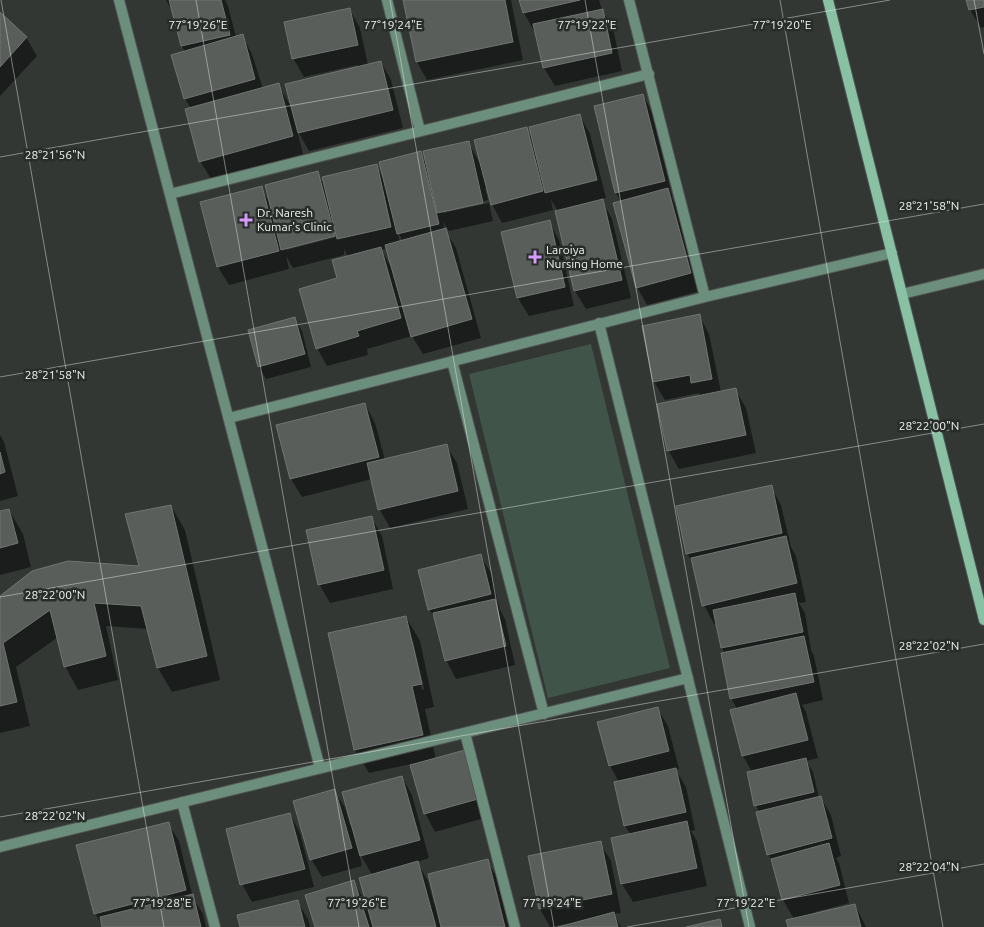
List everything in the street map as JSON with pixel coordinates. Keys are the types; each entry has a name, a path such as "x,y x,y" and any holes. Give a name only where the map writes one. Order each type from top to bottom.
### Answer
{"street":[{"path":"119,0 320,768"},
{"path":"387,0 420,131"},
{"path":"629,0 705,297"},
{"path":"828,0 984,620"},
{"path":"170,194 649,74"},
{"path":"228,418 599,323 892,253"},
{"path":"902,294 984,274"},
{"path":"599,323 750,927"},
{"path":"452,361 544,714"},
{"path":"0,847 688,678"},
{"path":"465,733 515,927"},
{"path":"182,802 215,927"}],"green space":[{"path":"591,344 670,668 548,698 469,374"}],"building":[{"path":"169,0 221,0 230,35 181,46"},
{"path":"403,0 505,0 513,42 416,62"},
{"path":"519,0 580,0 523,13"},
{"path":"966,0 984,0 984,7 969,10"},
{"path":"350,8 358,45 292,59 284,22"},
{"path":"603,9 612,53 543,68 533,24"},
{"path":"0,12 27,37 0,67"},
{"path":"243,34 255,79 184,99 171,55"},
{"path":"381,61 393,110 298,133 285,84"},
{"path":"279,83 293,136 199,162 185,109"},
{"path":"643,94 665,181 615,193 594,106"},
{"path":"580,114 597,180 545,193 529,127"},
{"path":"527,127 543,191 491,205 474,140"},
{"path":"469,141 483,203 437,213 423,151"},
{"path":"421,151 439,224 397,234 379,162"},
{"path":"377,164 391,227 337,239 322,177"},
{"path":"318,171 335,236 281,250 265,185"},
{"path":"262,186 279,251 217,267 200,202"},
{"path":"668,188 691,273 636,288 613,203"},
{"path":"603,199 622,280 574,291 555,211"},
{"path":"550,220 565,287 517,298 501,232"},
{"path":"446,228 472,319 411,337 385,245"},
{"path":"381,247 401,318 357,331 359,336 316,349 299,289 337,278 332,260"},
{"path":"700,314 712,379 691,383 690,375 653,382 642,326"},
{"path":"295,317 305,354 258,367 248,330"},
{"path":"736,388 746,435 667,451 657,404"},
{"path":"365,403 379,457 290,479 276,425"},
{"path":"447,444 458,491 378,510 367,463"},
{"path":"0,452 5,472 0,474"},
{"path":"772,485 782,533 686,554 676,506"},
{"path":"171,505 207,656 157,668 141,606 94,603 106,656 64,667 50,610 3,643 17,702 0,706 0,596 32,571 68,561 139,566 125,514"},
{"path":"9,509 18,543 0,548 0,511"},
{"path":"372,516 384,570 318,585 306,530"},
{"path":"786,536 797,583 702,606 691,558"},
{"path":"481,554 491,594 428,610 418,570"},
{"path":"795,593 803,632 721,648 713,610"},
{"path":"495,599 506,646 445,661 433,613"},
{"path":"406,616 422,684 412,686 423,735 354,750 328,633"},
{"path":"804,636 814,682 730,699 721,653"},
{"path":"796,693 808,740 742,756 730,710"},
{"path":"658,707 669,751 609,766 597,722"},
{"path":"465,750 478,799 424,814 410,765"},
{"path":"806,758 814,792 754,806 747,772"},
{"path":"676,768 686,812 624,826 614,782"},
{"path":"402,776 420,840 360,856 342,792"},
{"path":"335,789 352,848 310,860 293,801"},
{"path":"821,796 832,838 767,855 756,812"},
{"path":"290,813 305,869 240,885 226,829"},
{"path":"687,821 697,868 621,884 611,838"},
{"path":"169,822 186,890 94,914 76,845"},
{"path":"601,841 612,894 539,909 528,856"},
{"path":"829,843 840,885 782,900 771,859"},
{"path":"488,859 505,927 441,927 428,874"},
{"path":"418,861 436,927 373,927 359,878"},
{"path":"354,880 369,927 315,927 305,895"},
{"path":"193,894 201,927 102,927 100,917"},
{"path":"298,900 305,927 240,927 237,915"},
{"path":"855,904 861,927 788,927 786,920"},
{"path":"614,912 618,927 558,927"},
{"path":"720,919 722,927 686,927"}],"place":[{"name":"Dr. Naresh Kumar's Clinic","path":"246,220"},
{"name":"Laroiya Nursing Home","path":"535,257"}]}
